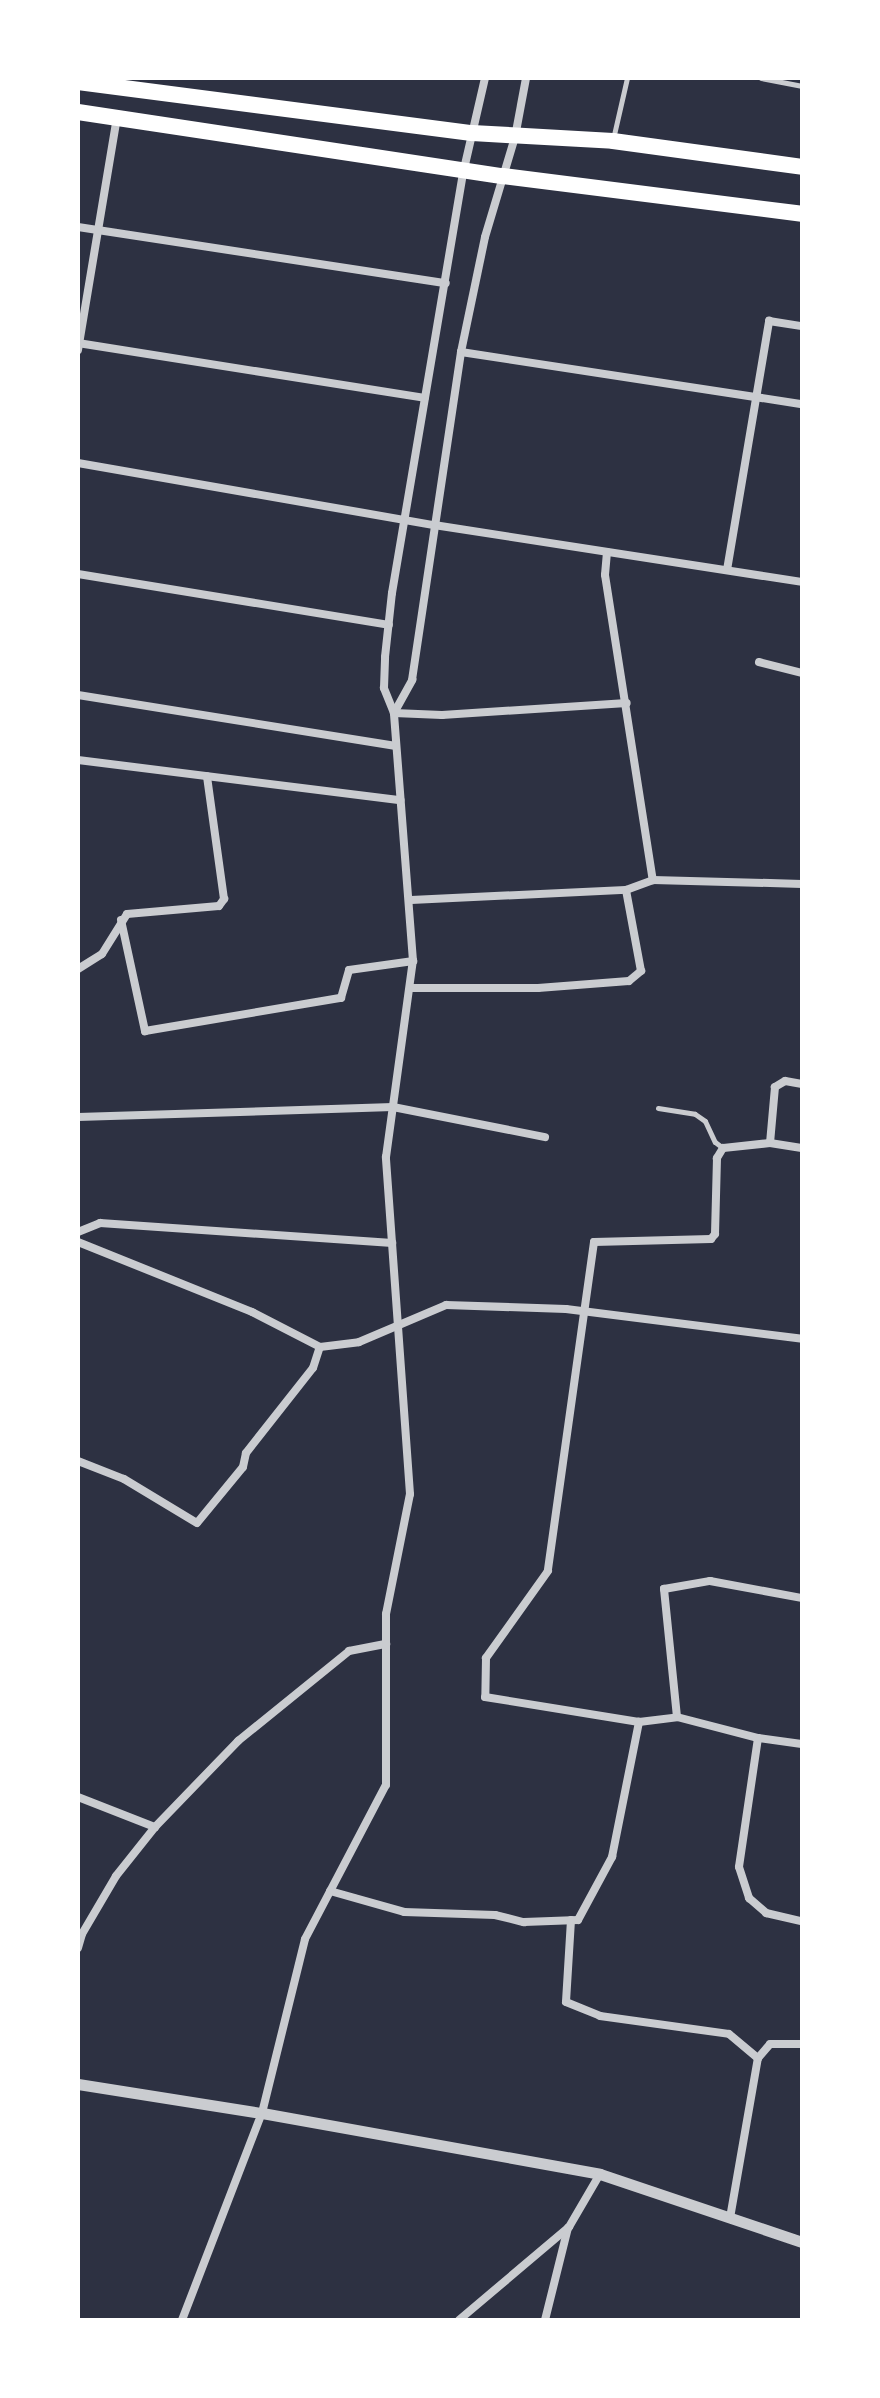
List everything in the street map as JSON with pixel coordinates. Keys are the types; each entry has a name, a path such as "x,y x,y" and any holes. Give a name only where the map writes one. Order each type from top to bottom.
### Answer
{"highway":[{"path":"78,82 130,84 472,133 613,141 802,167"},
{"path":"78,112 503,176 802,214"}],"street":[{"path":"182,2320 262,2113 305,1939 386,1785 386,1614 410,1494 386,1157 413,961 411,900 394,713 384,688 389,625 425,398 464,169 485,78"},
{"path":"394,713 412,680 461,352 485,237 515,137 526,78"},
{"path":"78,350 117,118"},
{"path":"78,227 446,283"},
{"path":"727,570 754,395 769,321 802,326"},
{"path":"78,344 425,398"},
{"path":"461,352 802,404"},
{"path":"78,463 434,525 802,582"},
{"path":"607,552 605,575 653,880"},
{"path":"78,574 389,625"},
{"path":"759,662 802,673"},
{"path":"78,695 396,746"},
{"path":"394,713 442,715 627,703"},
{"path":"78,760 401,800"},
{"path":"78,969 102,954 127,914 219,906 224,899 207,776"},
{"path":"411,900 626,890 653,880 802,884"},
{"path":"410,988 538,988 629,981 641,971 626,890"},
{"path":"121,920 145,1031 341,998 349,970 413,961"},
{"path":"770,1143 775,1087 785,1081 802,1084"},
{"path":"78,1117 393,1107 545,1137"},
{"path":"802,1148 770,1143 723,1148 717,1158 715,1234 711,1239 600,1239 594,1242 548,1571 486,1658 485,1697 639,1722 677,1717 758,1738 802,1744"},
{"path":"78,1232 100,1223 392,1243"},
{"path":"78,1242 252,1312 320,1347 359,1342 446,1305 585,1312 802,1339"},
{"path":"78,1461 124,1479 197,1523 243,1467 246,1453 313,1368 320,1347"},
{"path":"677,1717 664,1589 710,1581 802,1598"},
{"path":"78,1948 82,1934 116,1876 155,1827 238,1741 349,1651 386,1644"},
{"path":"330,1891 404,1912 495,1915 524,1922 578,1920 612,1857 639,1722"},
{"path":"758,1738 739,1867 749,1898 766,1913 802,1921"},
{"path":"78,1797 155,1827"},
{"path":"571,1920 566,2002 600,2016 729,2034 758,2058"},
{"path":"730,2218 758,2058 770,2044 802,2044"},
{"path":"78,2084 262,2113 600,2174 802,2242"},
{"path":"545,2320 569,2227 600,2174"},
{"path":"459,2320 569,2227"}],"lane":[{"path":"613,141 627,78"},
{"path":"761,78 802,86"},
{"path":"658,1108 695,1114 705,1121 715,1142 723,1148"}]}
